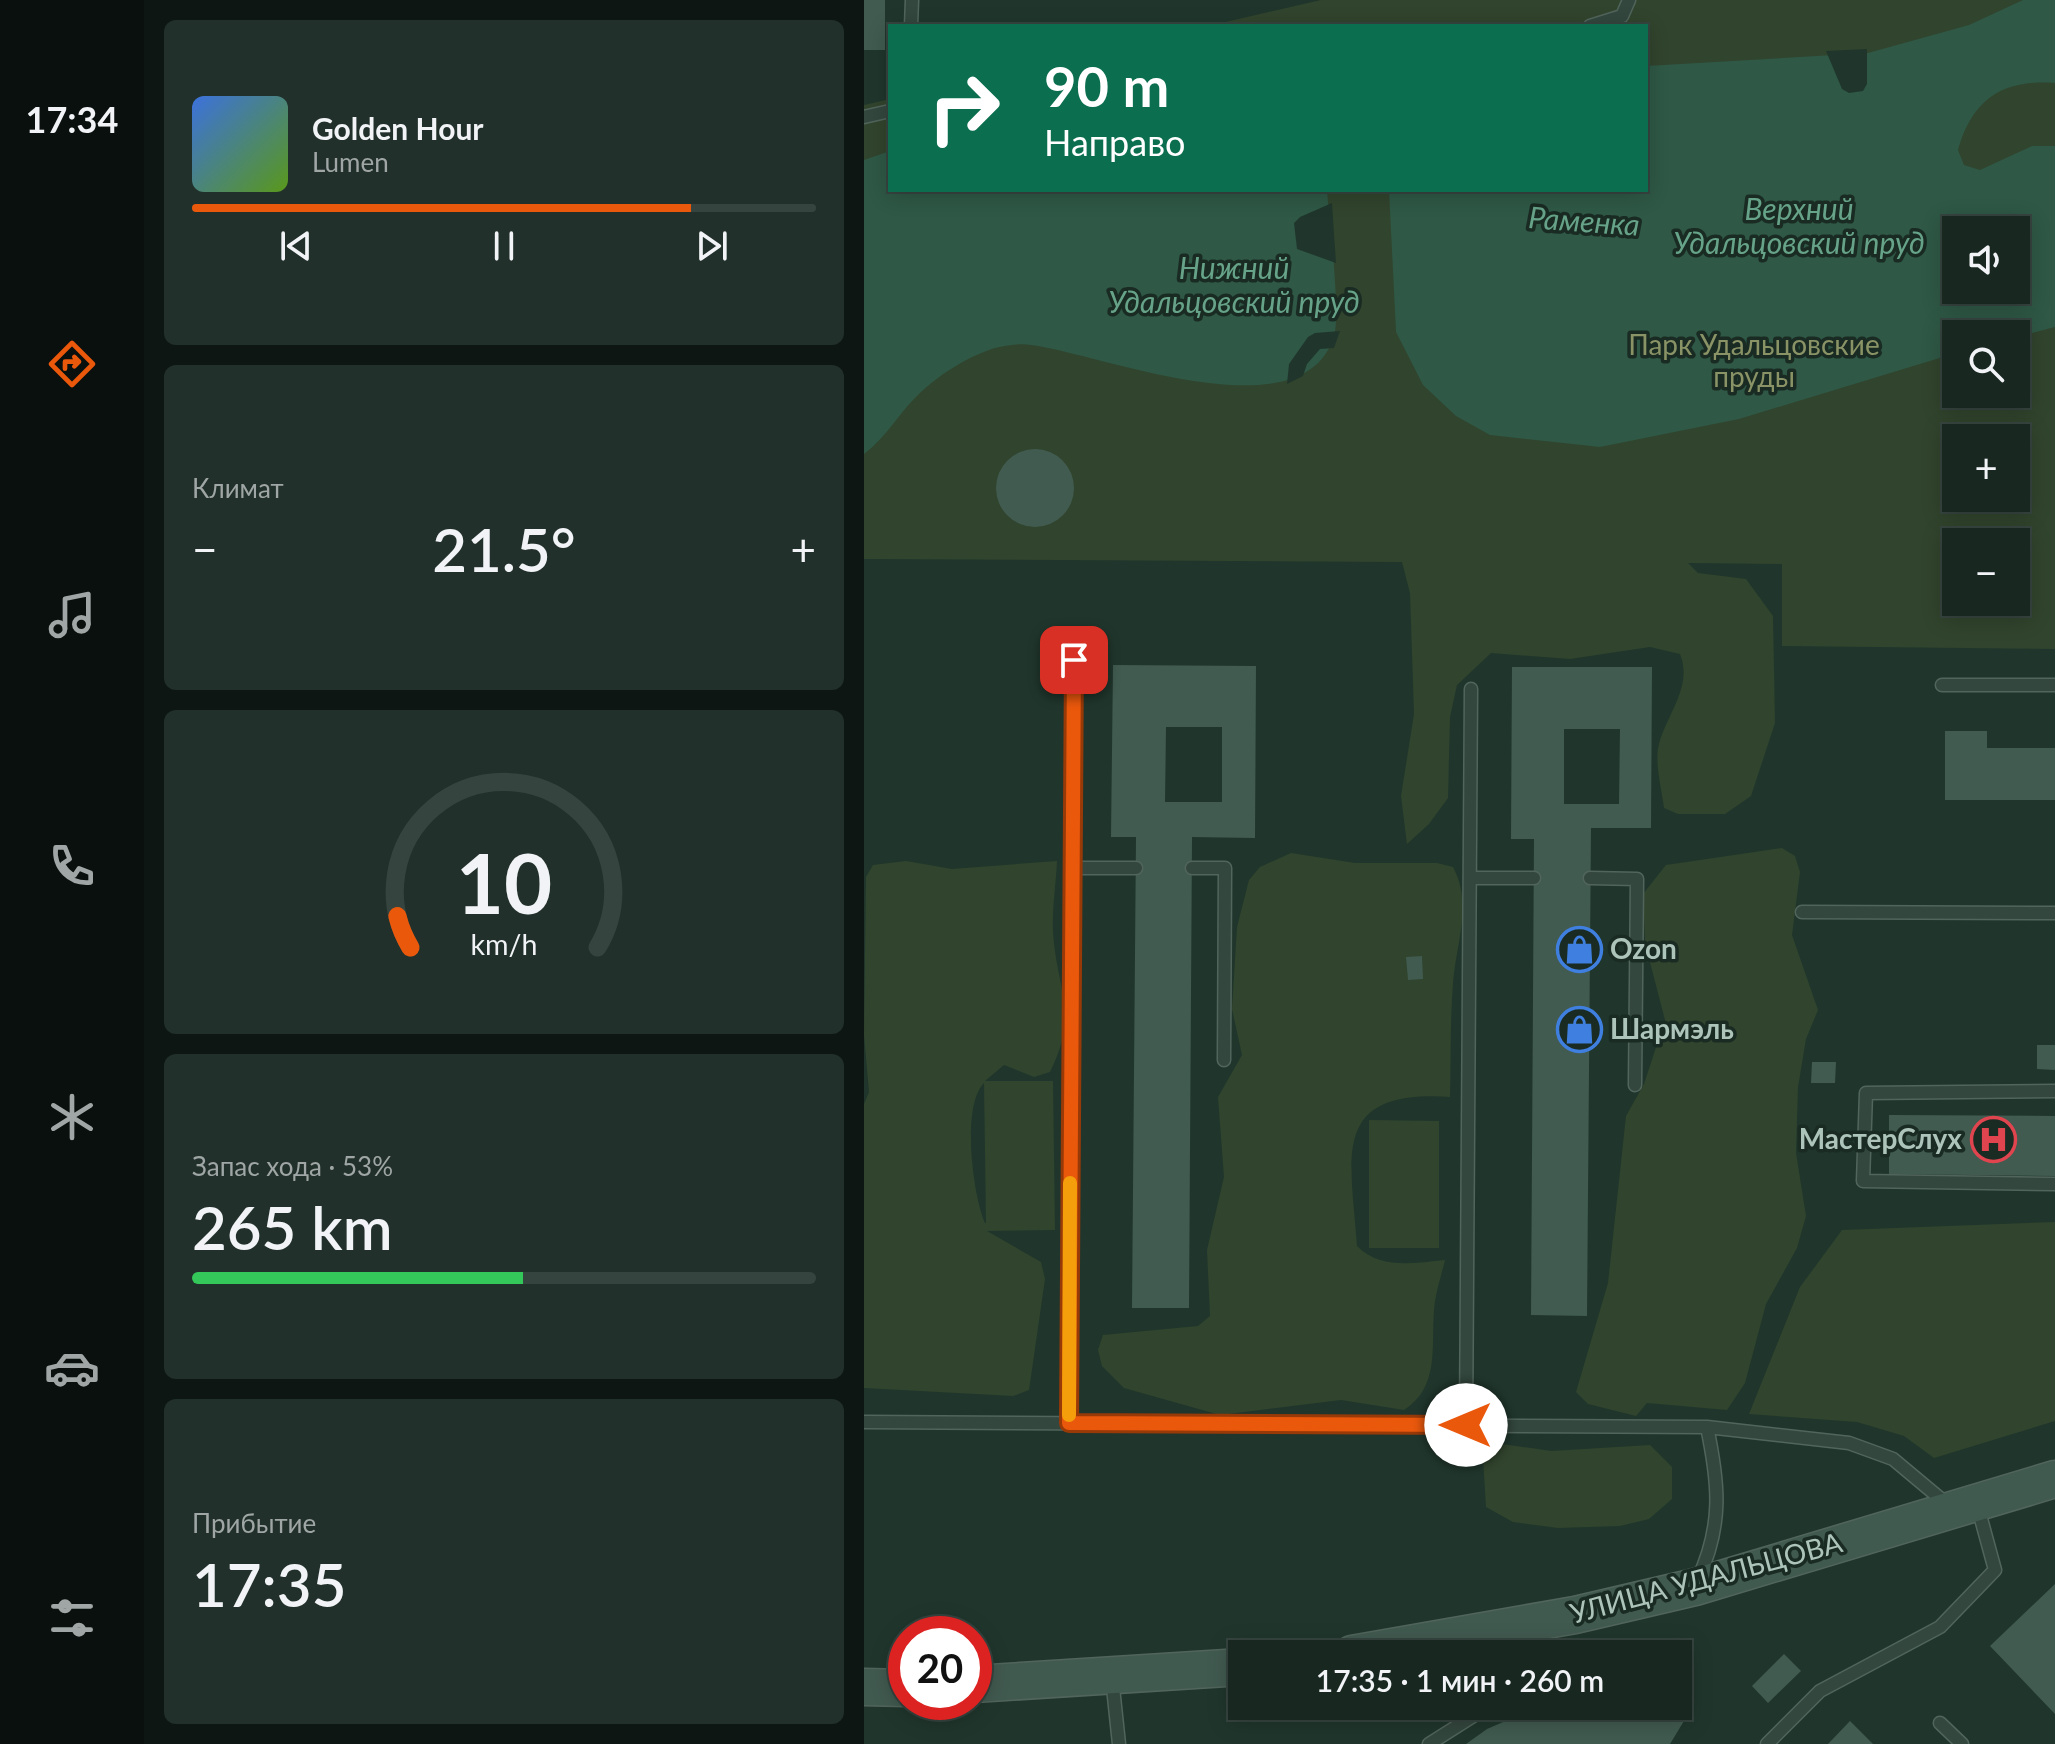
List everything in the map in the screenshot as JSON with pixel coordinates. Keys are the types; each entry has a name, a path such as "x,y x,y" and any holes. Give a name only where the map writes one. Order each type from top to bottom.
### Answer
{"street":[{"name":"УЛИЦА УДАЛЬЦОВА","path":"1432,1640 1575,1615 1695,1587 2055,1479"},
{"path":"992,1683 1228,1668"},
{"path":"864,1687 888,1688"}],"lane":[{"path":"911,24 912,0"},
{"path":"1596,24 1622,16 1629,0"},
{"path":"864,117 888,111"},
{"path":"1069,1423 1074,660"},
{"path":"1942,685 2055,685"},
{"path":"1466,1425 1471,689"},
{"path":"1072,868 1136,868"},
{"path":"1192,868 1225,868 1224,1060"},
{"path":"1470,878 1534,878"},
{"path":"1590,878 1637,879 1635,1085"},
{"path":"1802,912 2055,913"},
{"path":"2055,1091 1866,1093 1863,1181 2055,1184"},
{"path":"864,1422 1707,1427 1849,1443 1893,1459 1964,1505 1995,1570 1940,1627 1820,1691 1767,1744"},
{"path":"1695,1587 1716,1526 1718,1482 1707,1427"},
{"path":"1112,1675 1119,1744"},
{"path":"1433,1743 1468,1720"},
{"path":"1940,1723 1962,1744"}],"green space":[{"name":"Парк Удальцовские пруды","path":"1321,0 2055,0 2055,649 1782,646 1782,564 1688,563 1698,573 1746,579 1773,616 1775,723 1751,796 1725,814 1678,814 1664,808 1658,751 1681,689 1683,666 1680,654 1650,647 1570,659 1491,653 1457,685 1450,717 1448,798 1429,824 1407,844 1401,796 1414,714 1410,593 1402,562 864,559 864,105 888,99 888,192 1648,192 1648,24 1217,24"},
{"path":"1782,848 1795,856 1800,872 1792,935 1818,1010 1806,1039 1798,1087 1796,1153 1806,1216 1797,1248 1766,1304 1745,1383 1727,1410 1647,1403 1636,1416 1588,1404 1576,1392 1608,1283 1626,1116 1644,1084 1665,1020 1645,943 1643,894 1666,865"},
{"path":"1291,853 1355,863 1437,863 1453,867 1462,895 1462,924 1452,997 1450,1097 1411,1097 1384,1104 1366,1117 1356,1135 1352,1158 1357,1246 1366,1254 1387,1262 1445,1260 1435,1305 1429,1378 1416,1401 1404,1410 1341,1400 1220,1415 1124,1388 1102,1366 1098,1350 1103,1335 1198,1326 1210,1316 1207,1250 1224,1177 1218,1097 1242,1055 1232,1009 1237,927 1249,880 1260,867"},
{"path":"906,861 952,869 1057,861 1053,931 1065,1016 1059,1051 1050,1072 1034,1077 1004,1065 985,1081 1053,1081 1055,1230 987,1231 1041,1262 1045,1279 1029,1390 1013,1396 864,1388 864,1104 869,1092 864,1035 866,877 873,865","holes":["984,1083 986,1223 977,1193 971,1152 973,1111"]},
{"path":"1369,1120 1439,1121 1439,1248 1369,1248"},
{"path":"2055,1222 2055,1421 1934,1458 1904,1436 1857,1422 1749,1414 1800,1287 1842,1230"},
{"path":"1482,1441 1551,1451 1650,1445 1672,1467 1672,1499 1649,1519 1620,1526 1558,1528 1513,1522 1486,1507"}],"water":[{"name":"Верхний Удальцовский пруд","path":"2023,0 2055,0 2055,83 2019,85 1992,96 1972,118 1958,150 1964,165 1980,170 2032,146 2055,146 2055,327 2030,333 2030,320 1942,320 1942,357 1739,419 1600,447 1490,435 1456,416 1423,385 1396,332 1389,192 1648,192 1648,66 1868,53 1969,25"},
{"name":"Нижний Удальцовский пруд","path":"888,152 888,192 1327,192 1335,287 1334,336 1315,366 1283,381 1243,385 1196,381 1148,372 1031,345 998,347 971,358 936,379 913,399 880,440 864,454 864,160"}],"pier":[{"path":"1867,49 1867,84 1863,91 1849,93 1842,89 1826,51"},
{"path":"1332,203 1336,263 1297,249 1294,223 1300,217"},
{"path":"1340,331 1334,348 1320,349 1307,364 1303,376 1287,384 1289,364 1308,337 1315,333"}],"building":[{"path":"864,0 885,0 885,50 864,50"},
{"path":"1027,449 1043,449 1057,455 1068,466 1074,488 1068,510 1057,521 1043,527 1027,527 1013,521 1002,510 996,496 996,480 1002,466 1013,455"},
{"path":"1113,665 1256,666 1255,838 1192,837 1189,1308 1132,1308 1136,837 1111,837","holes":["1166,727 1222,727 1222,802 1165,802"]},
{"path":"1512,667 1652,667 1651,828 1591,828 1587,1316 1531,1315 1534,839 1511,839","holes":["1564,729 1620,729 1619,804 1564,804"]},
{"path":"1945,731 1987,731 1987,748 2055,748 2055,800 1945,800"},
{"path":"1422,956 1423,979 1408,980 1406,957"},
{"path":"2037,1045 2055,1045 2055,1070 2037,1069"},
{"path":"1812,1062 1836,1062 1835,1083 1811,1083"},
{"path":"1889,1115 2055,1116 2055,1176 1889,1174"},
{"path":"2055,1584 2055,1714 1990,1646"},
{"path":"1784,1654 1801,1671 1768,1703 1752,1686"},
{"path":"1508,1720 1684,1721 1670,1744 1466,1744 1487,1729"},
{"path":"1850,1721 1873,1744 1828,1744"}],"slow traffic":[{"path":"1069,1415 1070,1183"}],"place":[{"name":"Ozon","path":"1579,949"},
{"name":"Шармэль","path":"1579,1029"},
{"name":"МастерСлух","path":"1993,1139"}],"route":[{"path":"1074,660 1069,1423 1466,1425"}],"water label":[{"name":"Раменка","path":"1584,222"}]}
